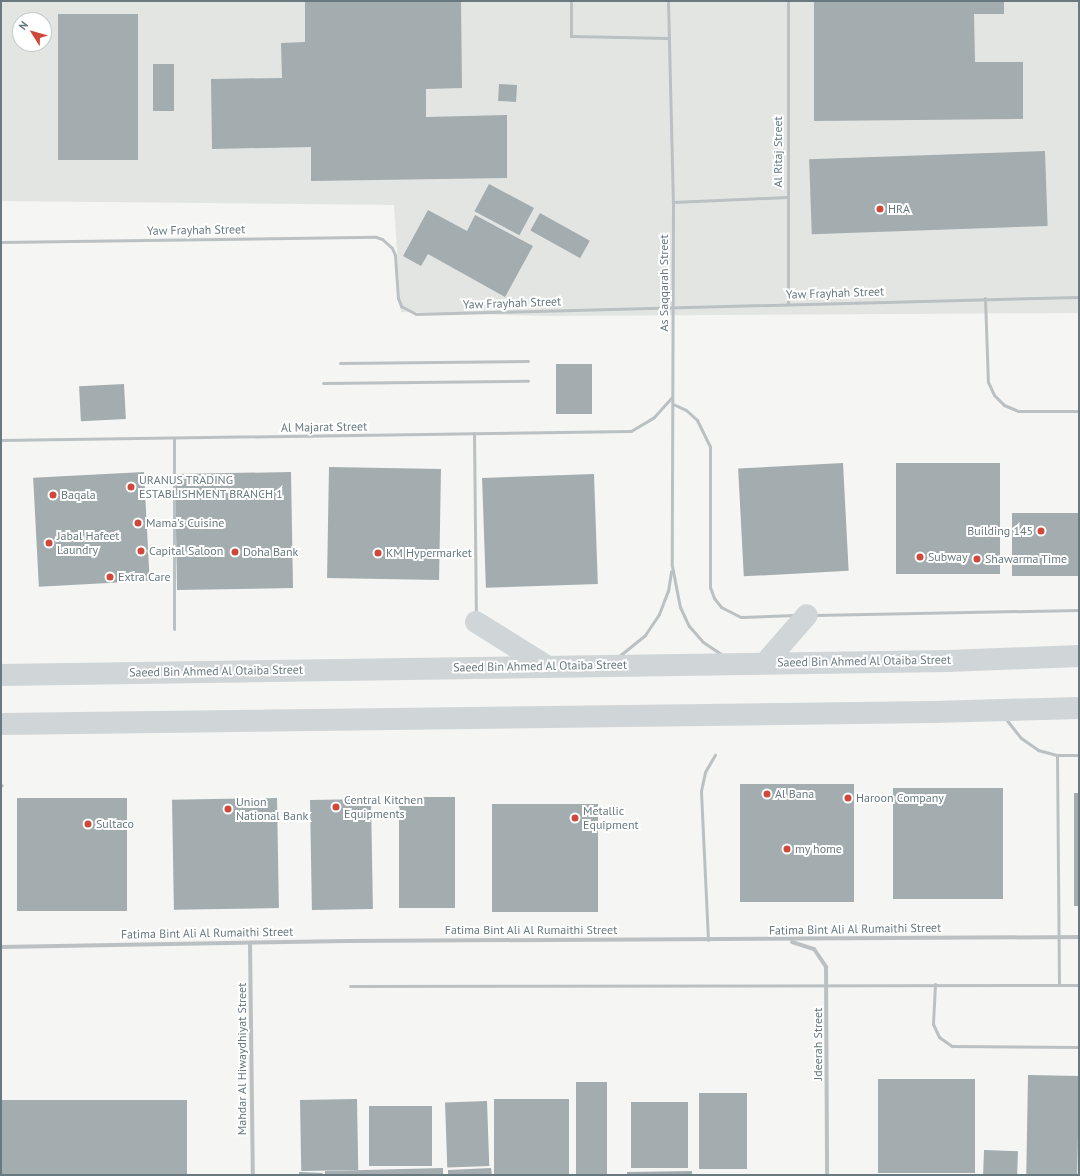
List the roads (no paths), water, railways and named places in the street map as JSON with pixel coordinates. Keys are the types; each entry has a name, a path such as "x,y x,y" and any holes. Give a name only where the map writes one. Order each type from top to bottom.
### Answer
{"main road":[{"path":"766,662 806,615"},
{"path":"476,622 548,667"},
{"name":"Saeed Bin Ahmed Al Otaiba Street","path":"1,675 548,667 610,661 733,660 766,662 1079,656"},
{"path":"1,724 1079,708"}],"street":[{"name":"Fatima Bint Ali Al Rumaithi Street","path":"1,947 250,943 1079,937"},
{"name":"Jdeerah Street","path":"783,940 806,946 822,957 826,967 828,984 827,1175"},
{"name":"Mahdar Al Hiwaydhiyat Street","path":"250,943 253,1175"}],"lane":[{"path":"570,1 571,36 668,38"},
{"name":"As Saqqarah Street","path":"610,661 645,634 659,614 668,590 672,566 673,202 668,1"},
{"name":"Al Ritaj Street","path":"788,1 788,304"},
{"path":"673,202 787,197"},
{"name":"Yaw Frayhah Street","path":"1,242 376,237 388,243 395,255 398,298 401,306 416,314 985,298 1079,297"},
{"path":"985,298 988,382 994,395 1004,405 1018,411 1079,411"},
{"path":"340,363 528,361"},
{"path":"323,383 528,381"},
{"name":"Al Majarat Street","path":"1,440 174,439 631,431 654,417 673,397"},
{"path":"673,404 697,420 710,447 710,587 714,598 721,607 741,617 1079,610"},
{"path":"474,433 476,622"},
{"path":"174,439 174,629"},
{"name":"As Saqqarah Street","path":"672,566 680,607 689,626 703,642 733,660"},
{"path":"999,710 1029,745 1038,750 1057,755 1079,755"},
{"path":"708,940 701,791 705,772 716,755"},
{"path":"1057,755 1061,936 1059,985"},
{"path":"350,986 828,984 1079,985"},
{"path":"935,984 933,1024 939,1037 952,1046 1079,1047"}],"place":[{"name":"HRA","path":"880,209"},
{"name":"URANUS TRADING ESTABLISHMENT BRANCH 1","path":"131,487"},
{"name":"Baqala","path":"53,495"},
{"name":"Mama's Cuisine","path":"138,523"},
{"name":"Building 145","path":"1041,531"},
{"name":"Jabal Hafeet Laundry","path":"49,543"},
{"name":"Capital Saloon","path":"141,551"},
{"name":"Doha Bank","path":"235,552"},
{"name":"KM Hypermarket","path":"378,553"},
{"name":"Subway","path":"920,557"},
{"name":"Shawarma Time","path":"977,559"},
{"name":"Extra Care","path":"110,577"},
{"name":"Al Bana","path":"767,794"},
{"name":"Haroon Company","path":"848,798"},
{"name":"Central Kitchen Equipments","path":"336,807"},
{"name":"Union National Bank","path":"228,809"},
{"name":"Metallic Equipment","path":"575,818"},
{"name":"Sultaco","path":"88,824"},
{"name":"my home","path":"787,849"}]}
